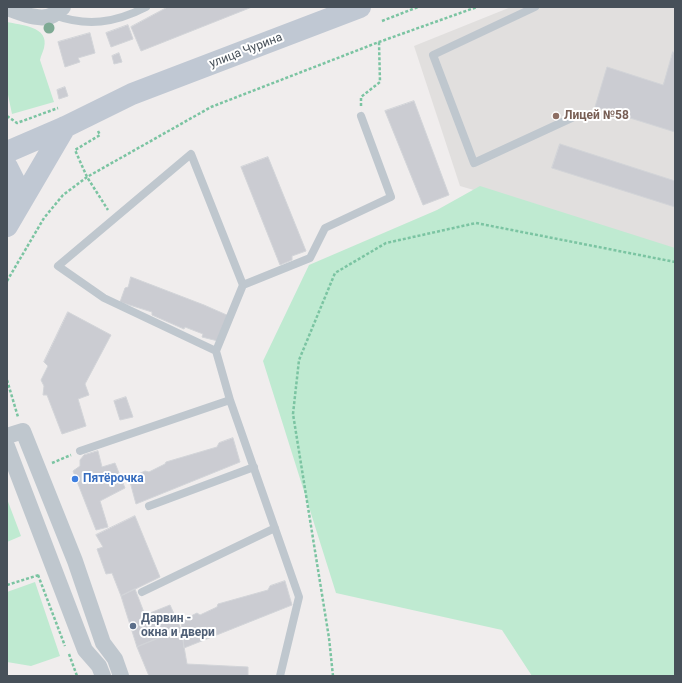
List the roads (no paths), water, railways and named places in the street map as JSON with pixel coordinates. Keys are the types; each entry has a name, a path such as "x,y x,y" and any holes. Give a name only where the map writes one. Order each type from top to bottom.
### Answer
{"street":[{"name":"улица Чурина","path":"65,127 132,94 360,7"},
{"path":"7,8 36,17 46,18 58,11"},
{"path":"7,136 65,127"},
{"path":"7,152 65,127"},
{"path":"7,226 65,127"},
{"path":"7,167 14,181 19,205"},
{"path":"7,436 23,431 75,561 103,643 115,659 121,676"},
{"path":"7,446 85,650 99,666 104,676"}],"lane":[{"path":"58,11 80,22 96,22 113,20 130,15 146,7"},
{"path":"535,7 433,55 474,163 578,115"},
{"path":"243,285 310,258 325,228 391,198 361,116"},
{"path":"216,351 104,298 58,266 191,154 243,285 216,351 230,400 299,597 280,676"},
{"path":"80,451 230,400"},
{"path":"149,506 254,467"},
{"path":"142,592 275,528"}],"place":[{"name":"Лицей №58","path":"556,116"},
{"name":"Пятёрочка","path":"75,479"},
{"name":"Дарвин - окна и двери","path":"133,626"}]}
